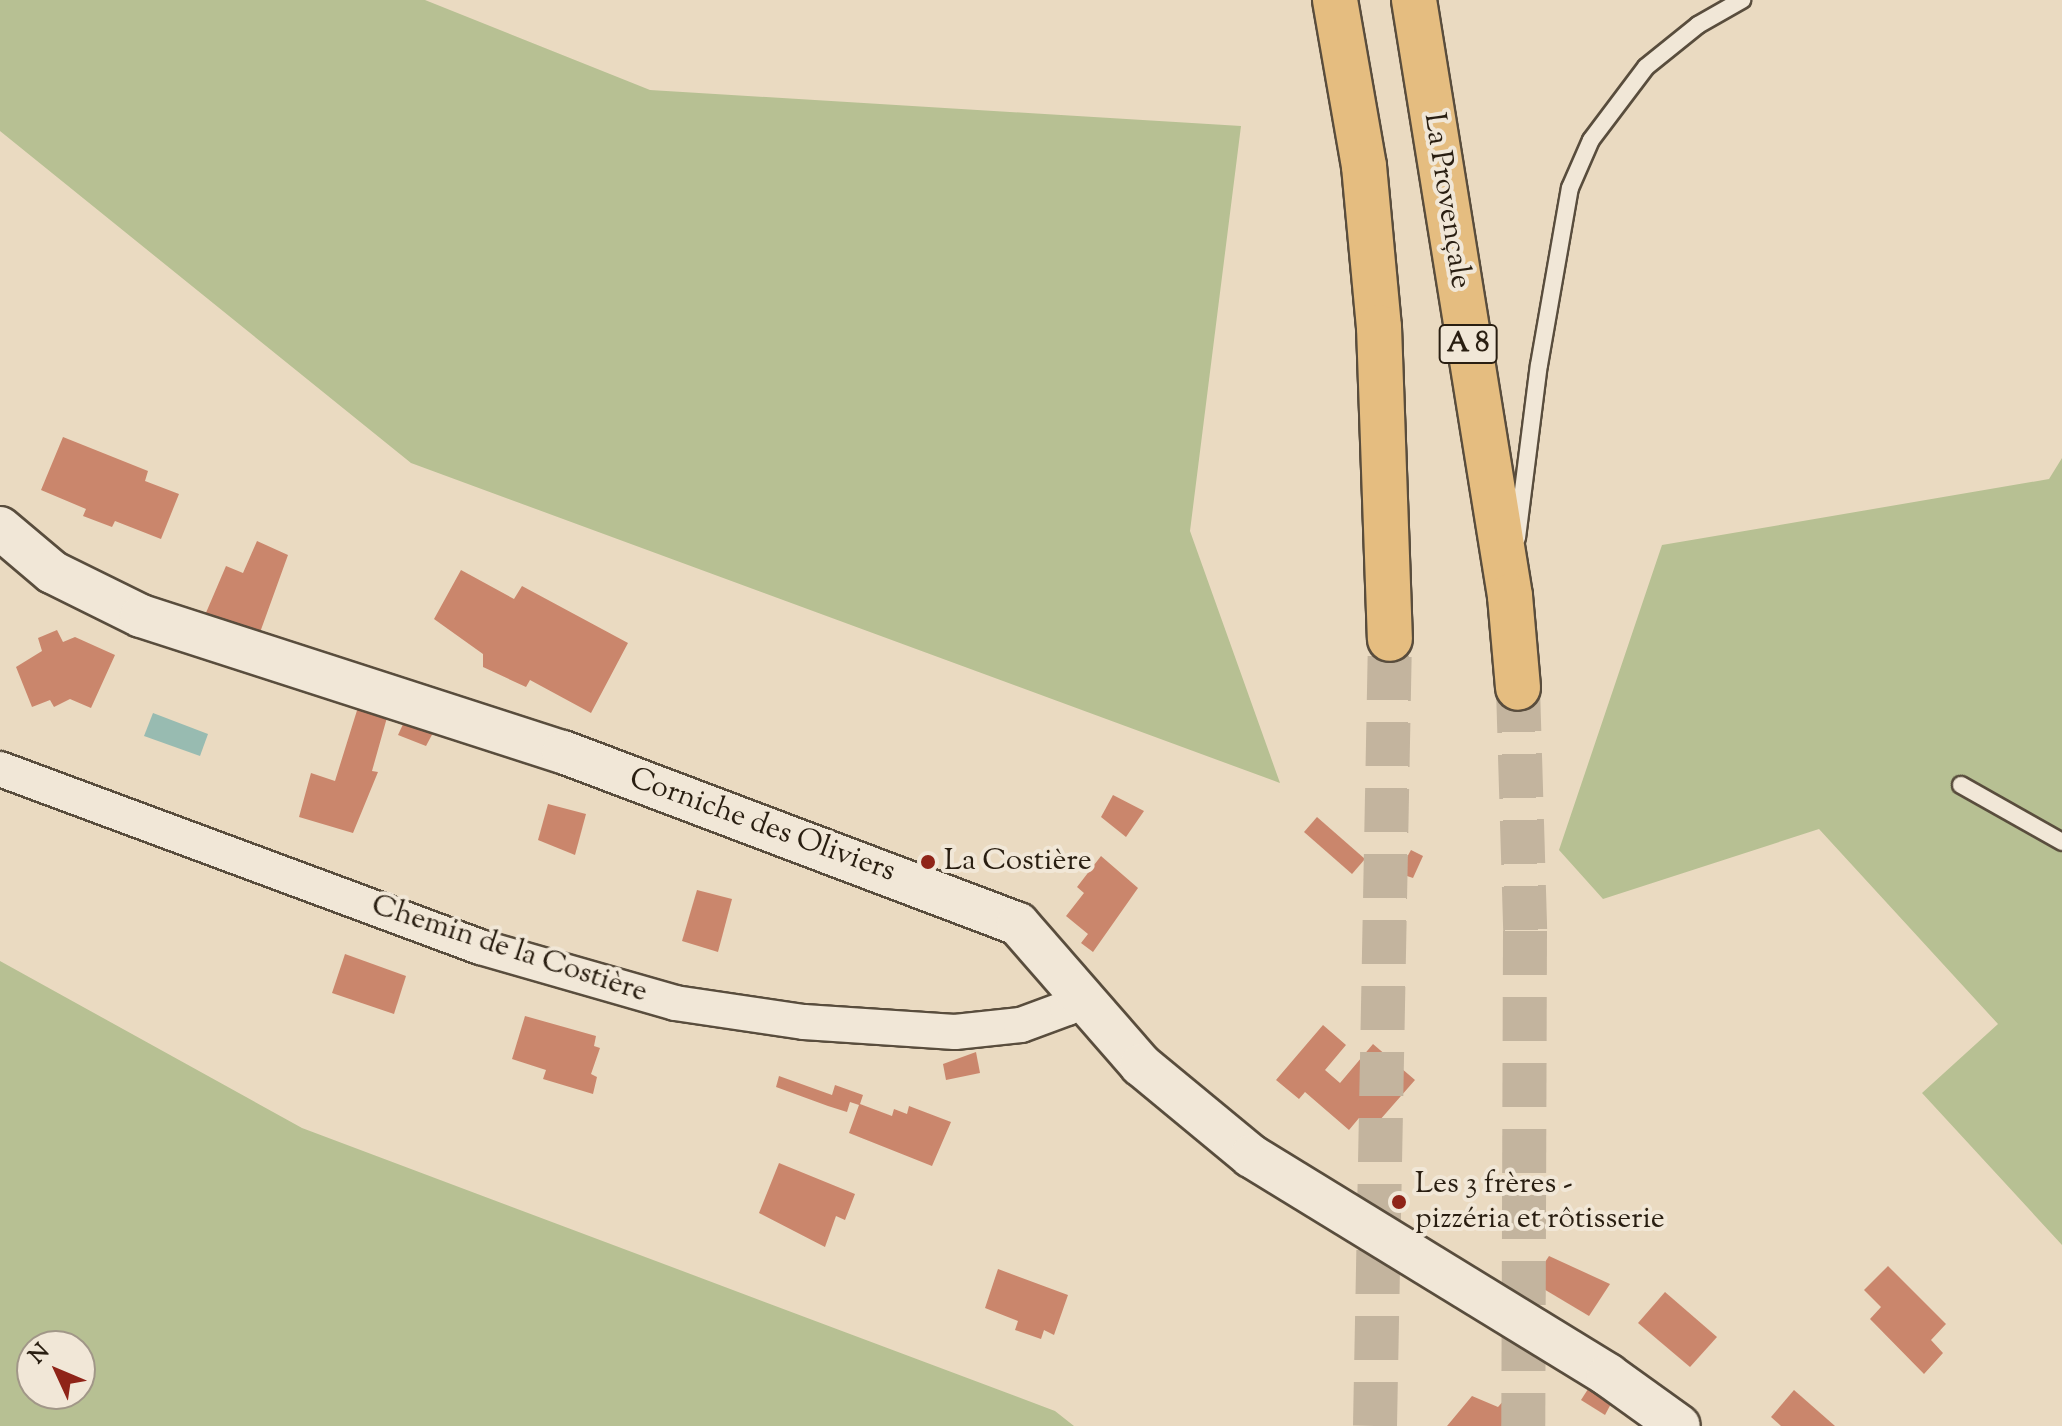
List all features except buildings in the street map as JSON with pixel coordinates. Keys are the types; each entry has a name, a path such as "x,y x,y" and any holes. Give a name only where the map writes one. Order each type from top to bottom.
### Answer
{"highway":[{"path":"1335,0 1364,166 1379,327 1390,639"},
{"name":"La Provençale","path":"1414,0 1510,596 1518,688"}],"street":[{"name":"Corniche des Oliviers","path":"0,528 52,572 97,598 141,616 563,752 995,914 1038,942 1079,997 1141,1065 1251,1156 1608,1375 1679,1426"},
{"name":"Chemin de la Costière","path":"0,769 480,947 675,1003 804,1022 955,1032 1021,1025 1067,1008 1079,997"}],"lane":[{"path":"1510,596 1539,365 1570,188 1591,140 1646,67 1698,25 1742,0"},
{"path":"1961,785 2062,842"}],"green space":[{"path":"0,0 425,0 650,90 1241,126 1190,531 1280,783 411,463 0,131"},
{"path":"2062,458 2062,1245 1922,1093 1998,1024 1819,829 1603,899 1559,850 1662,545 2049,479"},
{"path":"0,961 302,1128 1055,1411 1074,1426 0,1426"}],"water":[{"path":"153,713 208,734 200,756 144,736"}],"tunnel":[{"path":"1375,1426 1390,639"},
{"path":"1518,688 1525,931 1523,1426"}],"place":[{"name":"La Costière","path":"928,862"},
{"name":"Les 3 frères - pizzéria et rôtisserie","path":"1399,1202"}]}
